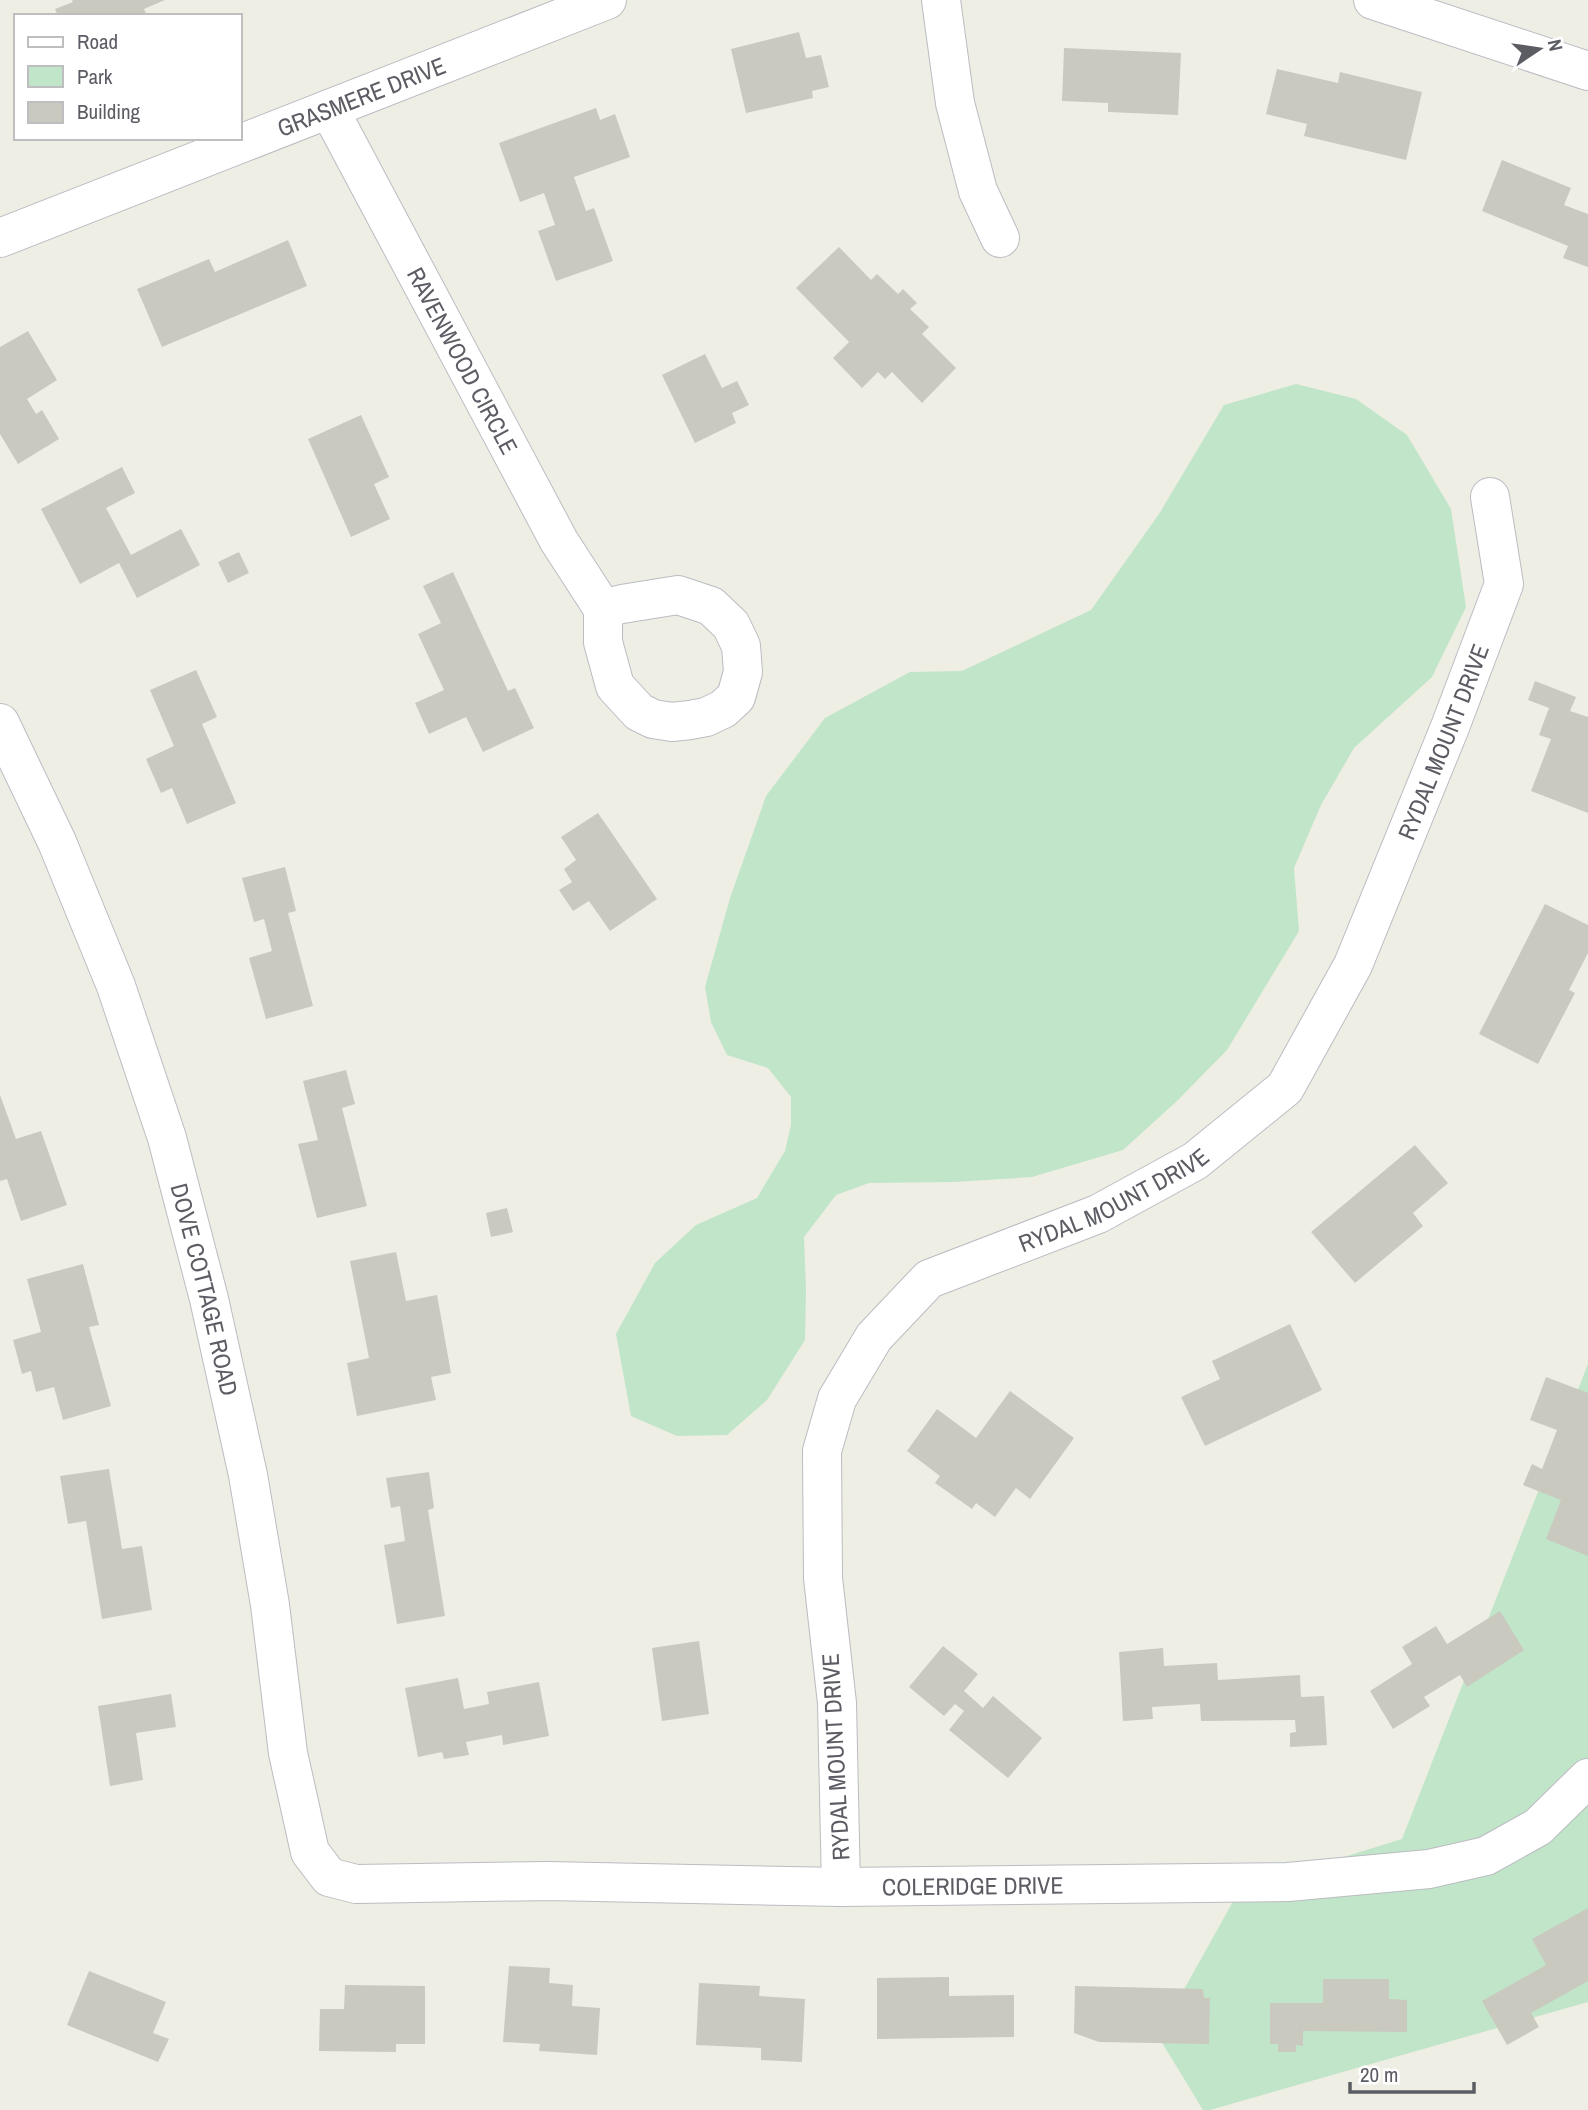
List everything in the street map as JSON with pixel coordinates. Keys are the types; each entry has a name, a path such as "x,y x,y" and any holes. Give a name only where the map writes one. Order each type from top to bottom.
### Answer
{"street":[{"name":"GRASMERE DRIVE","path":"0,238 607,0"},
{"path":"941,0 955,103 978,191 1000,237"},
{"path":"1373,0 1588,71"},
{"name":"RAVENWOOD CIRCLE","path":"329,109 559,541 603,609"},
{"name":"RYDAL MOUNT DRIVE","path":"841,1887 838,1703 822,1577 822,1451 837,1399 874,1337 929,1279 1098,1214 1195,1161 1285,1088 1353,965 1450,727 1504,584 1490,497"},
{"name":"DOVE COTTAGE ROAD","path":"0,723 57,842 116,986 167,1138 209,1299 248,1475 270,1605 288,1753 310,1852 329,1877"},
{"name":"COLERIDGE DRIVE","path":"329,1877 356,1884 548,1881 841,1887 1287,1882 1429,1869 1486,1856 1538,1827 1588,1777"}],"green space":[{"path":"1296,384 1356,399 1407,435 1451,509 1466,607 1432,677 1354,748 1321,805 1294,868 1299,931 1227,1050 1177,1101 1123,1150 1032,1177 954,1182 869,1183 836,1195 804,1237 805,1340 767,1400 727,1435 677,1436 631,1416 616,1334 655,1263 696,1225 757,1198 785,1151 791,1125 791,1097 768,1068 727,1055 711,1022 705,987 730,898 766,796 825,718 910,672 962,671 1091,610 1159,514 1224,405"},
{"path":"1588,1364 1588,2002 1203,2110 1158,2036 1240,1889 1402,1839"}],"building":[{"path":"72,0 165,0 144,9 146,14 57,14 55,9 73,2"},
{"path":"799,32 806,58 821,55 829,87 812,91 813,98 746,113 731,49"},
{"path":"1064,48 1181,53 1178,115 1108,112 1108,103 1062,101"},
{"path":"1277,69 1338,83 1340,72 1422,92 1406,160 1304,136 1307,124 1266,114"},
{"path":"596,108 600,120 615,114 630,157 574,177 586,211 594,208 613,261 556,281 538,231 555,225 544,193 520,202 499,143"},
{"path":"1502,160 1571,188 1564,205 1588,214 1588,267 1563,258 1568,246 1482,211"},
{"path":"288,240 307,286 162,347 137,289 209,259 215,272"},
{"path":"839,247 871,280 877,274 898,294 903,289 917,303 910,309 929,327 922,334 956,368 922,403 892,372 885,379 878,372 862,388 833,358 849,342 796,288"},
{"path":"28,331 57,380 27,399 36,414 42,410 59,439 18,464 0,434 0,347"},
{"path":"705,354 722,388 737,381 749,405 732,413 736,423 695,443 662,375"},
{"path":"361,415 389,477 374,484 390,519 351,537 308,439"},
{"path":"122,467 135,493 106,508 131,555 181,529 200,565 137,598 119,563 80,584 41,509"},
{"path":"239,552 249,573 228,583 218,562"},
{"path":"453,572 508,691 515,688 534,728 483,752 466,717 429,734 415,703 444,690 418,634 441,623 423,586"},
{"path":"196,670 217,717 202,724 236,803 187,824 172,788 161,793 146,759 174,746 150,690"},
{"path":"1535,681 1576,697 1570,711 1588,717 1588,813 1531,791 1551,739 1539,735 1549,708 1528,700"},
{"path":"598,813 657,899 610,931 589,901 573,911 559,890 572,882 564,869 576,860 561,837"},
{"path":"285,867 296,911 288,913 313,1006 266,1019 249,958 272,951 264,919 254,922 242,878"},
{"path":"1545,904 1588,925 1588,953 1569,990 1575,993 1538,1064 1479,1034"},
{"path":"346,1070 355,1104 342,1108 367,1206 317,1218 298,1144 318,1140 303,1081"},
{"path":"0,1095 16,1139 41,1131 67,1205 21,1221 7,1179 0,1181"},
{"path":"1415,1145 1448,1183 1413,1213 1423,1226 1355,1283 1311,1232"},
{"path":"507,1208 513,1232 491,1237 486,1213"},
{"path":"396,1252 406,1301 437,1295 451,1373 431,1377 436,1400 357,1416 347,1363 369,1358 350,1261"},
{"path":"83,1264 99,1325 89,1327 111,1406 63,1420 54,1387 36,1392 31,1371 22,1374 13,1340 41,1332 27,1279"},
{"path":"1290,1324 1322,1390 1205,1446 1181,1397 1220,1379 1212,1361"},
{"path":"1546,1377 1588,1393 1588,1556 1546,1539 1561,1500 1523,1485 1532,1464 1542,1469 1557,1430 1530,1420"},
{"path":"1010,1391 1074,1438 1030,1499 1016,1488 995,1517 976,1503 972,1509 935,1483 940,1476 907,1451 937,1409 976,1438"},
{"path":"109,1469 122,1549 142,1546 152,1610 102,1619 86,1521 68,1524 60,1476"},
{"path":"429,1472 434,1508 428,1510 445,1616 397,1624 384,1545 405,1541 400,1506 391,1508 386,1478"},
{"path":"1500,1611 1524,1650 1467,1687 1460,1675 1424,1697 1430,1706 1393,1729 1370,1691 1412,1664 1402,1647 1436,1626 1447,1644"},
{"path":"699,1641 709,1714 662,1721 652,1648"},
{"path":"943,1646 978,1674 964,1691 983,1708 993,1696 1042,1738 1008,1778 949,1730 964,1711 955,1704 944,1716 909,1687"},
{"path":"1163,1648 1164,1666 1217,1663 1218,1680 1300,1675 1301,1697 1324,1696 1327,1745 1290,1747 1290,1733 1296,1732 1295,1720 1201,1721 1200,1704 1152,1707 1153,1719 1123,1721 1119,1652"},
{"path":"458,1678 464,1709 489,1704 487,1692 539,1682 549,1736 503,1745 502,1735 466,1742 469,1755 444,1759 442,1752 418,1757 405,1688"},
{"path":"171,1694 176,1727 136,1733 143,1780 110,1786 98,1706"},
{"path":"1588,1908 1588,1981 1531,2013 1539,2027 1507,2045 1482,2001 1546,1965 1532,1939"},
{"path":"509,1966 550,1968 549,1983 573,1985 572,2006 600,2008 597,2055 539,2051 540,2044 503,2042"},
{"path":"89,1971 166,2002 153,2033 169,2039 158,2062 67,2025"},
{"path":"949,1977 949,1996 1014,1995 1014,2037 877,2039 877,1978"},
{"path":"1323,1979 1389,1979 1389,1999 1407,2000 1407,2032 1303,2031 1303,2046 1296,2045 1296,2052 1278,2052 1278,2044 1270,2044 1270,2003 1323,2003"},
{"path":"699,1983 760,1986 759,1996 805,1999 802,2062 761,2060 761,2048 696,2045"},
{"path":"345,1985 425,1986 425,2044 396,2044 396,2052 319,2051 320,2009 344,2009"},
{"path":"1075,1986 1203,1989 1204,1998 1210,1998 1209,2044 1099,2042 1074,2033"}]}
